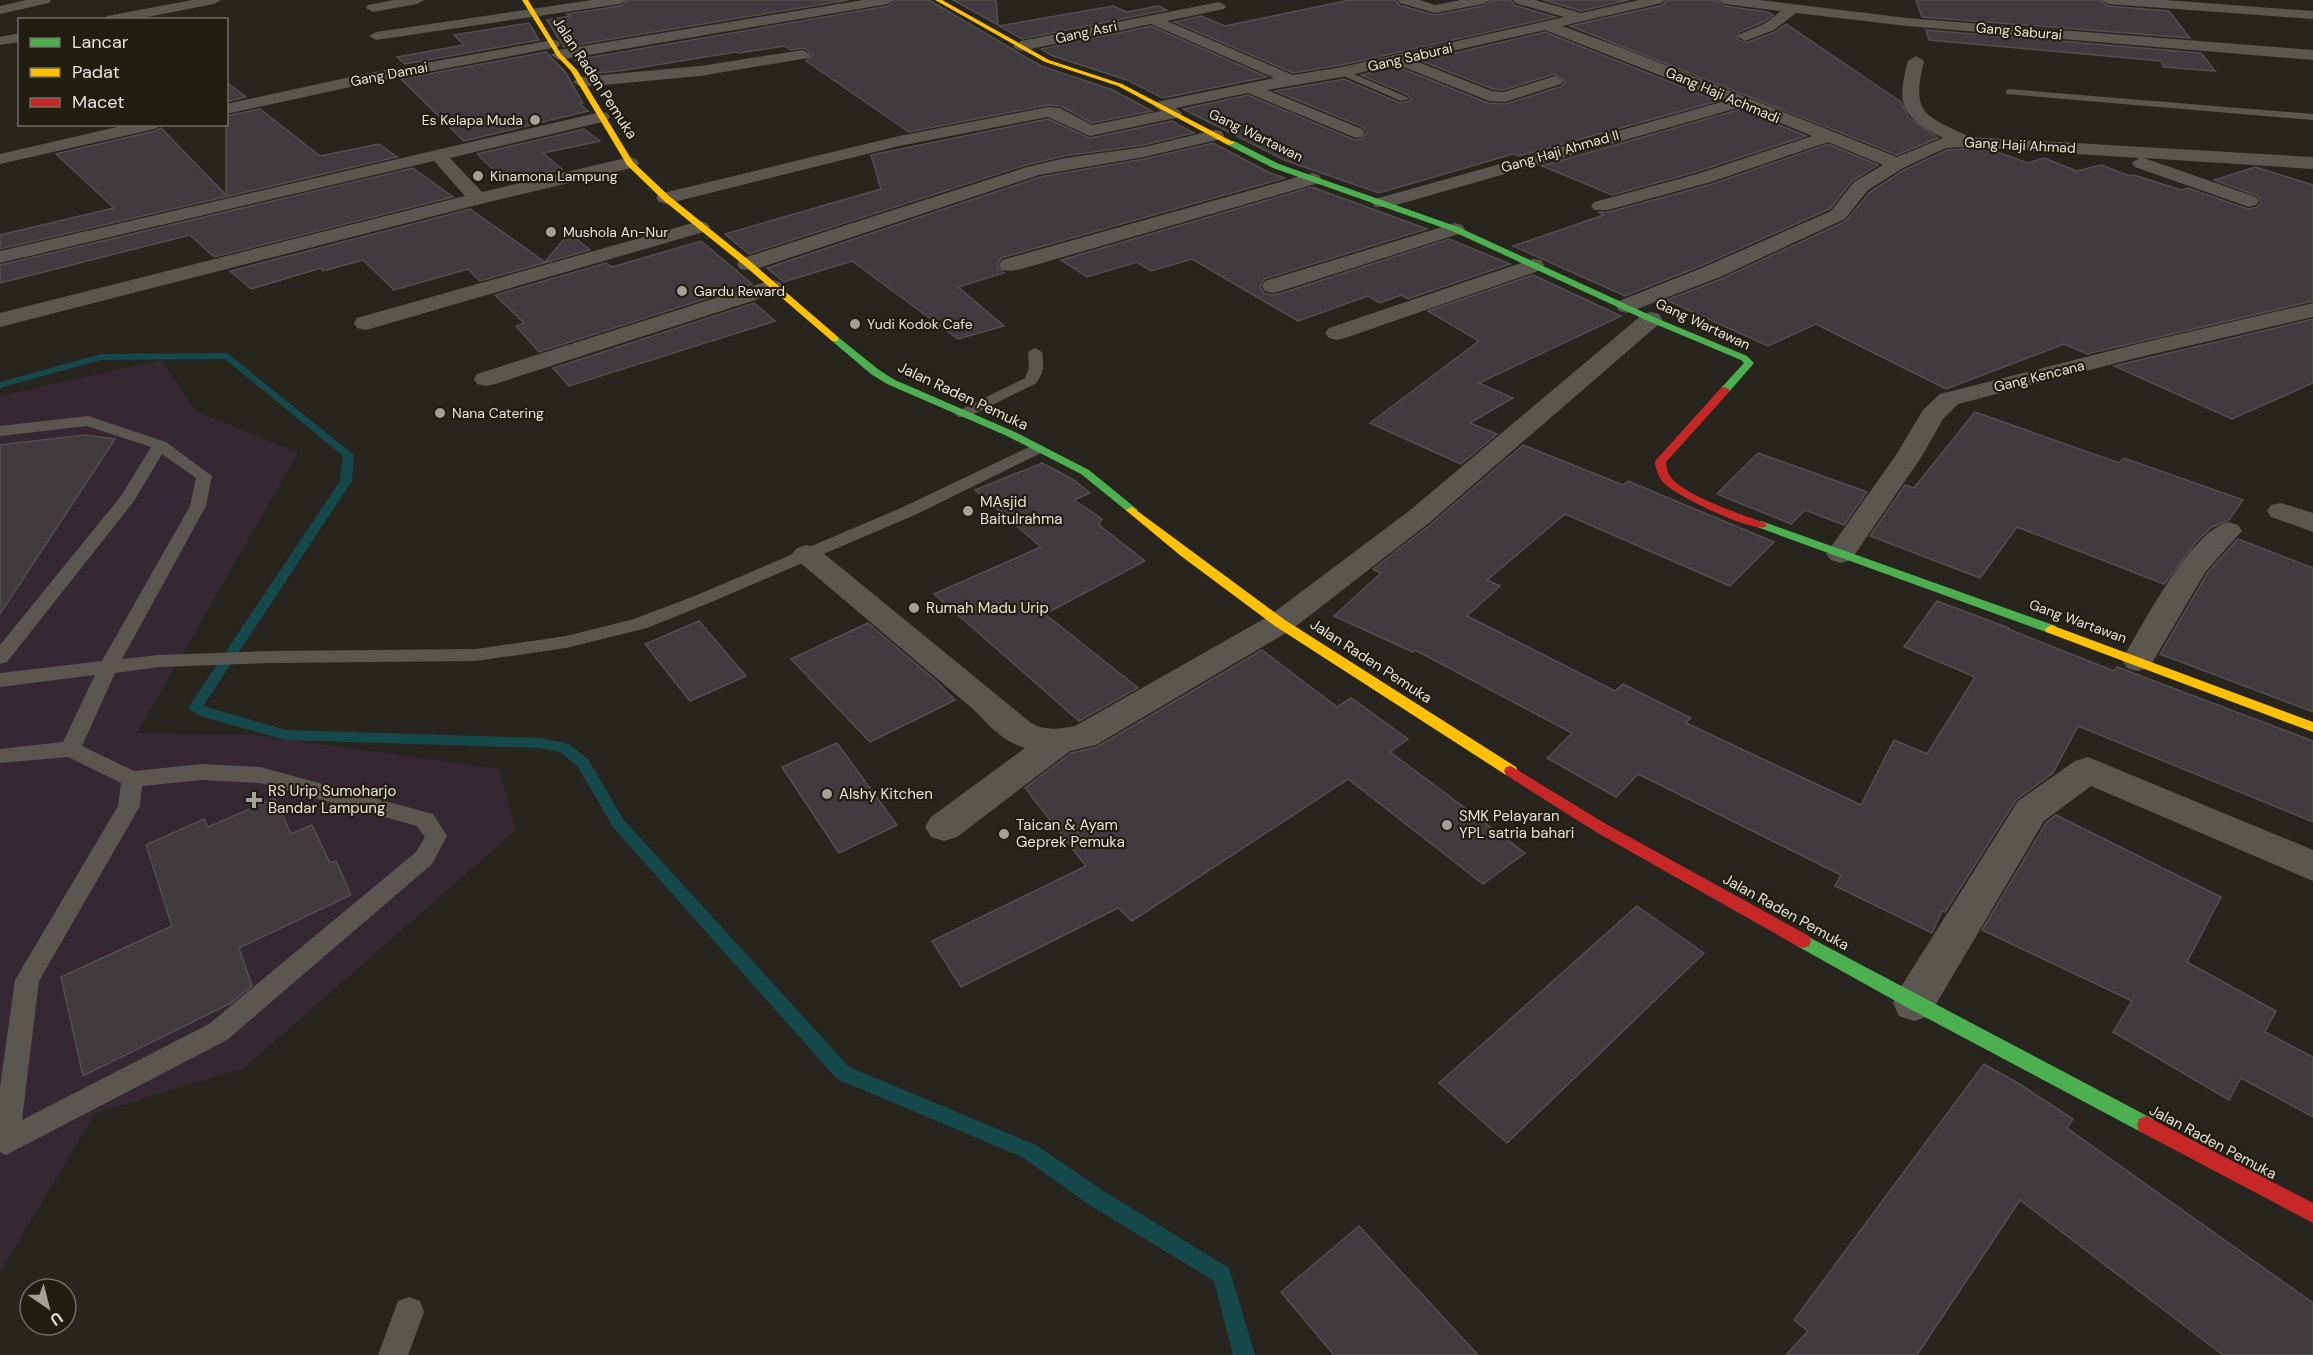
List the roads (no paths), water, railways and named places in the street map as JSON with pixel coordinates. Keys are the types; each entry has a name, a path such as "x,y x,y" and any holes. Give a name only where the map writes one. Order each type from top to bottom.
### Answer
{"street":[{"path":"0,10 44,0"},
{"path":"118,18 214,0"},
{"path":"373,8 417,0"},
{"path":"376,36 530,6 620,0"},
{"name":"Gang Damai","path":"228,109 364,79 888,0"},
{"name":"Gang Wartawan","path":"938,0 1047,61 1120,85 1276,166 1455,229 1734,353 1749,363 1660,462 1664,477 1670,484 1687,494 1757,524 2138,660 2313,727"},
{"path":"1167,0 1195,11"},
{"path":"1405,0 1435,9 1483,0"},
{"path":"1520,0 1584,18"},
{"name":"Gang Saburai","path":"666,198 899,141 1048,112 1054,112 1090,131 1289,79 1342,72 1399,60 1657,0"},
{"name":"Gang Saburai","path":"1725,0 1840,15 2313,55"},
{"path":"1840,15 1846,0"},
{"path":"2108,0 2313,15"},
{"name":"Jalan Raden Pemuka","path":"530,6 556,49 582,82 630,163 666,198 875,372 891,382 1011,434 1036,449 1085,472 1185,553 1280,623 1575,813 1914,1002 2313,1213"},
{"name":"Gang Asri","path":"1021,46 1219,6"},
{"path":"1745,37 1769,27 1791,10"},
{"path":"1151,19 1289,79"},
{"name":"Gang Haji Achmadi","path":"1548,26 1612,49 1897,164"},
{"path":"0,41 18,37"},
{"path":"582,82 700,70 803,55"},
{"path":"1399,60 1489,96 1505,97 1555,81"},
{"path":"1916,61 1909,93 1915,112 1967,142"},
{"path":"1252,89 1356,133"},
{"name":"Gang Haji Ahmad II","path":"1382,203 1739,102"},
{"path":"0,257 601,117"},
{"path":"0,159 146,126"},
{"path":"748,264 1034,171 1144,152 1215,135"},
{"path":"1602,206 1704,178 1826,137"},
{"name":"Gang Haji Ahmad","path":"1058,742 1084,736 1280,623 1419,517 1639,312 1712,272 1838,215 1861,186 1897,164 1944,143 1967,142 2313,163"},
{"path":"2102,150 2249,201"},
{"path":"437,154 478,199"},
{"path":"0,320 478,199 630,163"},
{"path":"1010,265 1312,179"},
{"path":"365,323 700,227"},
{"path":"1273,286 1455,229"},
{"path":"1337,333 1533,265"},
{"path":"486,379 772,287"},
{"name":"Gang Kencana","path":"1841,554 1909,456 1932,415 1949,399 2144,349 2313,310"},
{"path":"2281,511 2313,524"},
{"path":"2138,660 2194,566 2228,531"},
{"path":"807,554 985,701 1012,728 1034,740 1058,742"},
{"path":"944,827 1058,742"},
{"path":"1914,1002 2031,812 2088,770 2313,866"}],"lane":[{"path":"1342,72 1404,99"},
{"path":"2009,92 2313,117"},
{"path":"963,414 1035,377 1035,352"},
{"path":"0,430 88,422 160,445 204,476 198,506 108,667 70,749"},
{"path":"0,657 128,498 160,445"},
{"path":"0,680 160,661 271,657 476,655 567,642 640,624 909,511 1036,449"},
{"path":"0,756 70,749 132,779 202,772 260,775 425,820 435,836 424,858 218,1032 3,1148"},
{"path":"3,1148 27,980 129,806 132,779"},
{"path":"393,1355 409,1312"}],"waterway":[{"path":"0,385 101,357 227,356 349,455 346,481 195,708 205,713 286,735 540,743 564,748 583,763 618,823 843,1073 1029,1151 1095,1197 1222,1275 1244,1355"}],"place":[{"name":"Es Kelapa Muda","path":"535,120"},
{"name":"Kinamona Lampung","path":"478,176"},
{"name":"Mushola An-Nur","path":"551,232"},
{"name":"Gardu Reward","path":"682,291"},
{"name":"Yudi Kodok Cafe","path":"855,324"},
{"name":"Nana Catering","path":"440,413"},
{"name":"MAsjid Baitulrahma","path":"968,511"},
{"name":"Rumah Madu Urip","path":"914,608"},
{"name":"Alshy Kitchen","path":"827,794"},
{"name":"RS Urip Sumoharjo Bandar Lampung","path":"254,800"},
{"name":"SMK Pelayaran YPL satria bahari","path":"1447,825"},
{"name":"Taican & Ayam Geprek Pemuka","path":"1004,834"}]}
